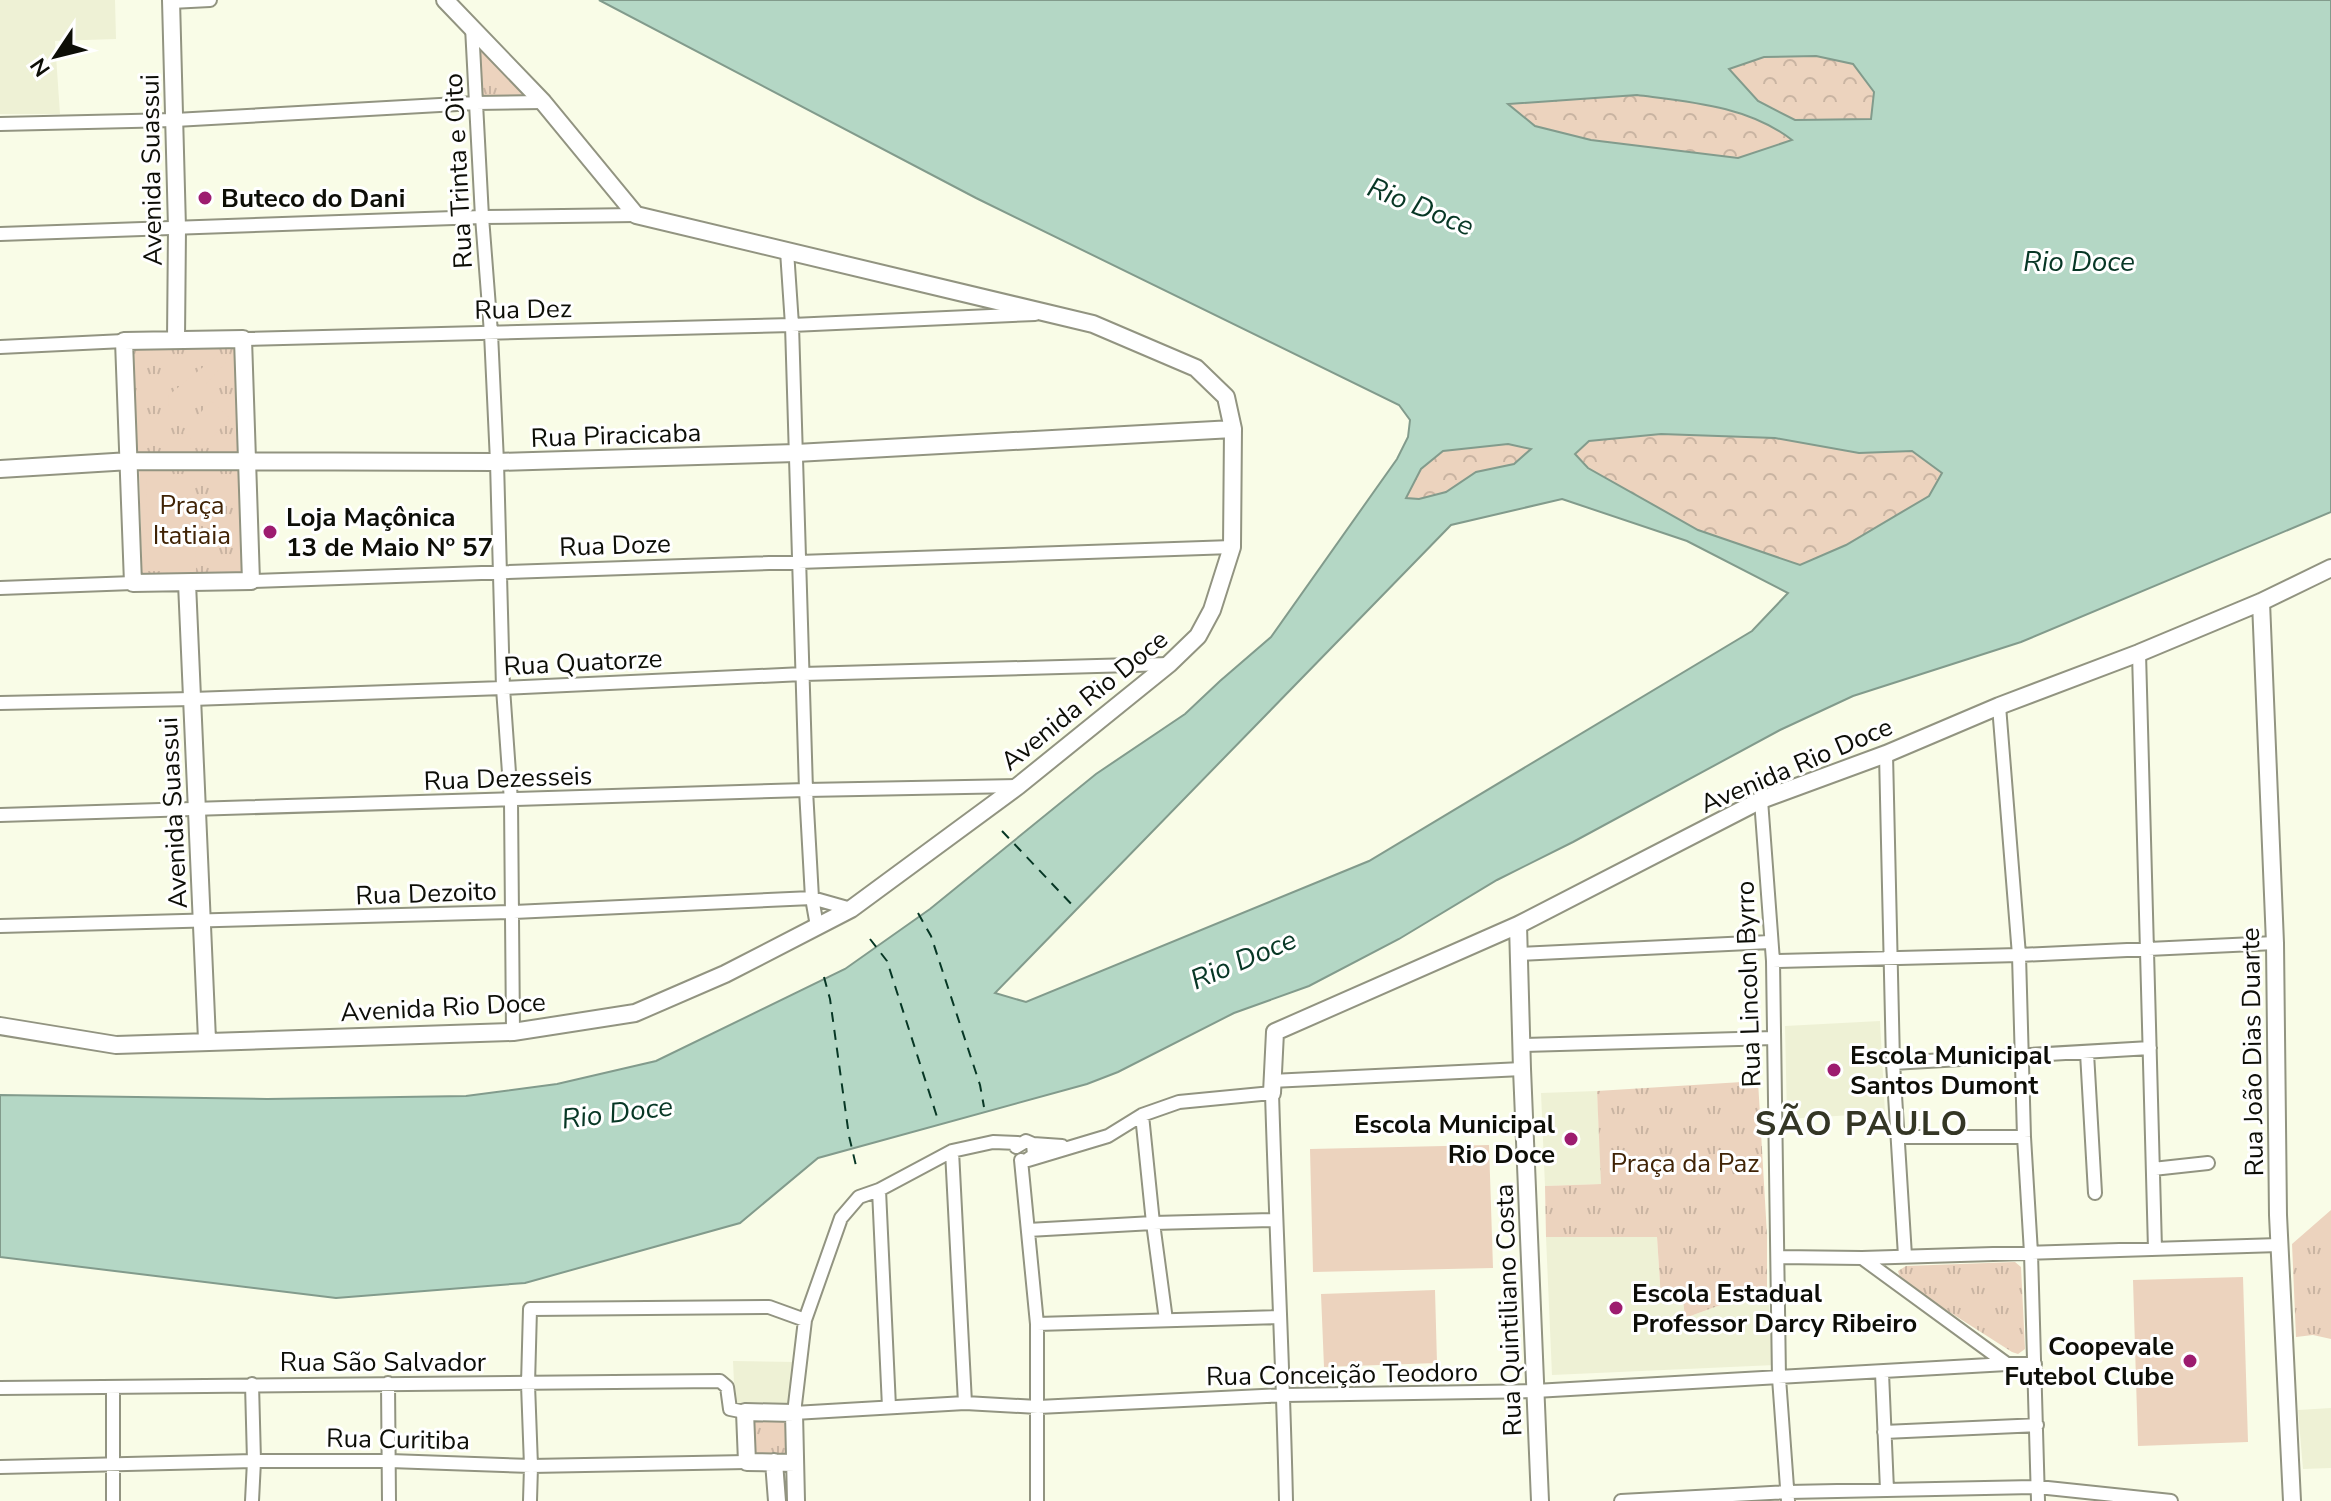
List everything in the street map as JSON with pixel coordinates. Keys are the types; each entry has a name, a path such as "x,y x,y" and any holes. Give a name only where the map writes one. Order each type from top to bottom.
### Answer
{"street":[{"path":"171,1 210,0"},
{"path":"445,0 543,102 636,215"},
{"name":"Avenida Suassui","path":"171,1 177,228 176,340"},
{"name":"Rua Trinta e Oito","path":"472,27 491,333 503,688 511,801 513,1032"},
{"path":"0,124 175,120 543,102"},
{"path":"0,234 482,217 636,215"},
{"name":"Avenida Rio Doce","path":"0,1026 116,1045 513,1032 635,1013 725,974 851,909 1018,786 1169,664 1198,636 1212,610 1232,547 1233,429 1226,397 1196,368 1093,324 636,215"},
{"path":"787,251 806,790 812,898 817,926"},
{"name":"Rua Dez","path":"0,347 124,341 792,325 1046,313"},
{"path":"243,339 251,581"},
{"path":"124,341 133,583"},
{"name":"Rua Piracicaba","path":"0,469 130,461 497,462 796,453 1233,429"},
{"name":"Rua Doze","path":"0,588 1232,547"},
{"name":"Avenida Rio Doce","path":"1272,1087 1275,1032 1518,925 1761,800 1886,754 1999,706 2139,653 2261,602 2331,568"},
{"name":"Avenida Suassui","path":"187,583 207,1040"},
{"name":"Rua João Dias Duarte","path":"2261,602 2275,943 2279,1245 2292,1501"},
{"path":"2139,653 2155,1249"},
{"name":"Rua Quatorze","path":"0,703 192,699 803,674 1169,664"},
{"path":"1999,706 2019,955 2038,1501"},
{"path":"1886,754 1893,1063 1905,1256"},
{"name":"Rua Dezesseis","path":"0,815 1018,786"},
{"name":"Rua Lincoln Byrro","path":"1761,800 1773,961 1779,1378 1788,1497"},
{"name":"Rua Dezoito","path":"0,926 514,912 812,898 851,909"},
{"name":"Rua Quintiliano Costa","path":"1518,925 1540,1501"},
{"path":"1518,954 1770,942"},
{"path":"1773,961 1892,960 2275,943"},
{"path":"1523,1045 1774,1038"},
{"path":"1893,1063 2150,1048"},
{"path":"2087,1053 2095,1193"},
{"path":"1024,1160 1108,1136 1142,1115 1179,1102 1272,1087 1522,1069"},
{"path":"1272,1087 1279,1317 1285,1395 1286,1501"},
{"path":"1142,1115 1166,1320"},
{"path":"1898,1137 2024,1137"},
{"path":"796,1501 794,1413 805,1320 841,1218 859,1197 879,1190 952,1151 993,1142 1026,1141 1069,1146"},
{"path":"1018,1143 1015,1154 1024,1160"},
{"path":"1024,1160 1034,1155 1033,1144"},
{"path":"952,1151 965,1403"},
{"path":"1024,1160 1037,1324 1037,1501"},
{"path":"2153,1169 2208,1163"},
{"path":"879,1190 889,1407"},
{"path":"1028,1230 1276,1220"},
{"path":"1778,1257 1862,1258 2279,1245"},
{"path":"1862,1258 2007,1364"},
{"path":"530,1501 530,1309 769,1307 805,1320"},
{"path":"1037,1324 1279,1317"},
{"name":"Rua Conceição Teodoro","path":"794,1413 965,1403 1038,1407 1285,1395 1535,1391 2035,1364"},
{"path":"1882,1373 1887,1490"},
{"name":"Rua São Salvador","path":"0,1388 720,1381 727,1387 730,1409 745,1412"},
{"path":"388,1383 389,1501"},
{"path":"252,1384 252,1501"},
{"path":"113,1388 113,1501"},
{"path":"747,1462 745,1412 794,1413"},
{"path":"1884,1432 2037,1425"},
{"name":"Rua Curitiba","path":"0,1467 254,1461 390,1461 531,1466 795,1463"},
{"path":"774,1462 777,1501"},
{"path":"1621,1501 2038,1487 2171,1501"}],"shaded area":[{"path":"0,0 115,0 116,39 55,41 60,114 0,114"},
{"name":"Escola Municipal Santos Dumont","path":"1880,1021 1885,1113 1787,1119 1785,1026"},
{"name":"Escola Municipal Rio Doce","path":"1597,1091 1602,1184 1545,1186 1541,1093"},
{"name":"Escola Estadual Professor Darcy Ribeiro","path":"1546,1237 1657,1237 1661,1299 1683,1299 1685,1318 1767,1288 1775,1365 1552,1375"},
{"path":"733,1361 796,1362 792,1407 735,1405"},
{"path":"2331,1408 2331,1468 2303,1469 2298,1410"}],"green space":[{"path":"472,27 543,102 475,103"},
{"path":"1816,56 1853,63 1874,92 1871,119 1795,120 1758,101 1728,69 1764,57"},
{"path":"1637,95 1708,104 1766,122 1792,140 1738,158 1591,140 1535,126 1507,103"},
{"name":"Praça Itatiaia","path":"238,348 241,454 136,456 134,350"},
{"path":"219,354 227,361 205,385 205,391 183,413 174,412 168,406 169,395"},
{"path":"211,401 230,418 202,449 183,432"},
{"path":"1661,434 1775,438 1859,453 1912,451 1942,472 1930,496 1846,545 1800,565 1698,530 1588,468 1575,454 1589,441"},
{"path":"1508,444 1531,449 1514,464 1476,472 1446,492 1405,499 1421,469 1443,451"},
{"name":"Praça Itatiaia","path":"243,466 246,572 142,574 139,468"},
{"path":"146,475 194,475 196,571 147,571"},
{"name":"Praça da Paz","path":"1758,1081 1767,1288 1685,1318 1683,1299 1661,1299 1657,1237 1546,1237 1545,1186 1601,1184 1597,1091"},
{"path":"1489,1145 1493,1268 1313,1272 1310,1149"},
{"path":"2331,1210 2331,1339 2313,1335 2296,1337 2292,1244"},
{"path":"2015,1262 2021,1267 2025,1349 2018,1354 1901,1281 1898,1271 1906,1266"},
{"name":"Coopevale Futebol Clube","path":"2243,1277 2248,1442 2138,1446 2133,1280"},
{"path":"1435,1290 1437,1363 1324,1367 1321,1294"},
{"path":"751,1418 791,1418 792,1457 751,1458"}],"water":[{"name":"Rio Doce","path":"599,0 2331,0 2331,512 2021,642 1853,696 1780,730 1497,880 1399,939 1309,986 1234,1013 1118,1072 1087,1084 818,1158 740,1223 525,1283 336,1298 0,1257 0,1095 267,1099 466,1096 557,1084 656,1061 845,969 930,909 1096,774 1185,714 1271,637 1397,459 1408,437 1410,420 1399,405 976,198","holes":["1816,56 1853,64 1874,92 1871,119 1795,120 1758,101 1729,69 1764,57","1637,95 1718,107 1757,120 1792,140 1738,158 1591,140 1535,126 1508,104","1661,434 1775,438 1859,453 1912,451 1942,473 1929,496 1846,545 1800,565 1698,530 1588,468 1575,454 1589,441","1508,444 1531,449 1514,464 1476,472 1446,492 1419,499 1406,498 1421,469 1443,451","1562,499 1687,541 1788,593 1752,631 1369,861 1026,1002 995,993 1451,525"]}],"ferry route":[{"path":"1002,831 1076,909"},
{"path":"918,913 931,936 980,1085 984,1107"},
{"path":"870,939 887,961 939,1123"},
{"path":"824,977 857,1170"}],"place":[{"name":"Buteco do Dani","path":"205,198"},
{"name":"Loja Maçônica 13 de Maio Nº 57","path":"270,532"},
{"name":"Escola Municipal Santos Dumont","path":"1834,1070"},
{"name":"Escola Municipal Rio Doce","path":"1571,1139"},
{"name":"Escola Estadual Professor Darcy Ribeiro","path":"1616,1308"},
{"name":"Coopevale Futebol Clube","path":"2190,1361"}],"district":[{"name":"SÃO PAULO","path":"1862,1123"}]}
